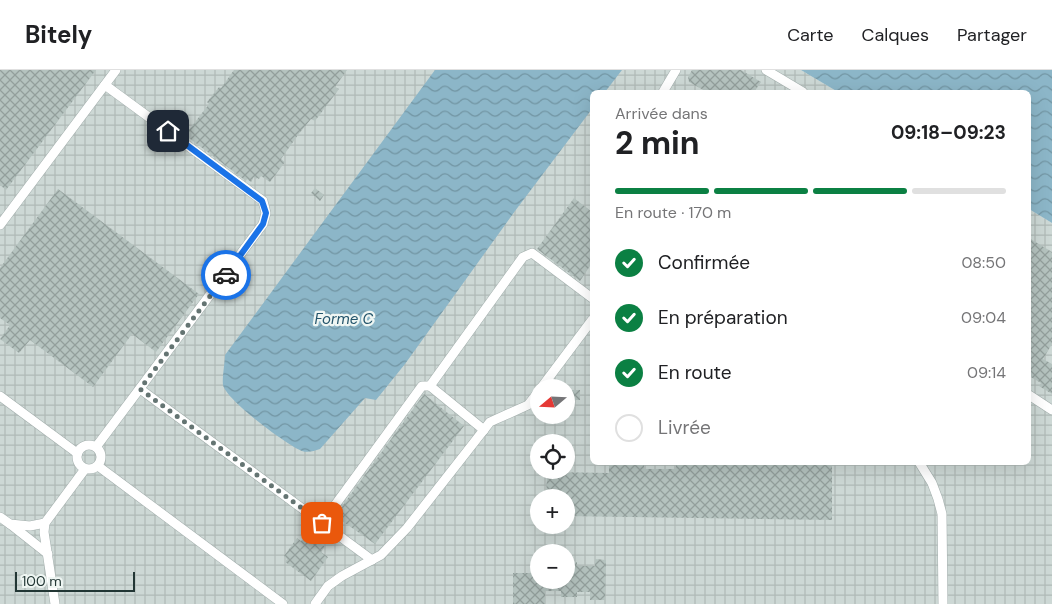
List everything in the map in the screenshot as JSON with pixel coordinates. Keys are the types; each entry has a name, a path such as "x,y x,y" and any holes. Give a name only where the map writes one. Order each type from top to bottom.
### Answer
{"street":[{"path":"0,225 116,70"},
{"path":"664,90 676,70"},
{"path":"766,70 800,90"},
{"path":"96,447 263,224 266,213 262,201 105,85"},
{"path":"430,386 523,257 532,253 590,296"},
{"path":"548,379 590,323"},
{"path":"322,523 422,386 430,386 484,430"},
{"path":"140,389 372,560"},
{"path":"0,396 77,453"},
{"path":"1031,396 1052,410"},
{"path":"315,604 328,586 342,576 381,555 407,528 490,422 530,402"},
{"path":"85,445 96,447 101,454 98,466 92,469 84,469 78,464 77,453 85,445"},
{"path":"921,465 932,483 942,514 942,604"},
{"path":"98,466 283,604"},
{"path":"55,604 44,532 45,523 84,469"},
{"path":"0,517 48,554"},
{"path":"10,524 30,526 45,523"}],"shaded area":[{"path":"0,70 801,70 835,90 590,90 590,465 1031,465 1031,210 1052,223 1052,604 0,604"}],"water":[{"name":"Forme C","path":"435,70 622,70 607,90 590,90 590,112 515,211 405,364 376,400 365,398 320,449 309,452 294,447 245,411 223,385 225,355"},
{"path":"801,70 1052,70 1052,223 1031,210 1031,90 835,90"}],"building":[{"path":"0,70 96,70 6,190 0,185"},
{"path":"234,70 347,70 335,87 339,89 315,121 311,119 298,135 281,159 285,162 270,182 261,176 259,179 254,177 251,182 247,179 246,181 185,135 209,104 207,102 219,87 221,88"},
{"path":"692,70 741,70 761,82 755,90 703,90 689,82 688,77"},
{"path":"315,188 324,195 320,201 311,193"},
{"path":"58,189 199,294 156,352 132,334 93,387 30,340 19,353 0,339 10,325 0,318 0,268"},
{"path":"574,198 590,210 590,266 580,281 537,249"},
{"path":"1031,239 1052,252 1052,344 1043,359 1052,364 1052,394 1039,386 1041,383 1031,377"},
{"path":"575,390 580,390 580,400 575,400"},
{"path":"424,394 464,426 375,544 335,516"},
{"path":"609,465 644,465 644,469 676,469 676,465 832,465 832,520 575,516 575,489 546,489 547,479 575,479 575,472 609,473"},
{"path":"297,538 309,543 313,538 325,547 321,552 328,557 311,581 285,562 287,559 284,556"},
{"path":"595,559 606,560 605,600 590,600 590,592 577,592 577,597 561,597 561,591 545,591 545,604 513,604 513,573 530,573 530,589 575,589 575,562 577,562 577,566 595,566"}],"way so far":[{"path":"226,275 140,389 322,523"}],"route":[{"path":"168,131 262,201 266,213 263,224 226,275"}]}
